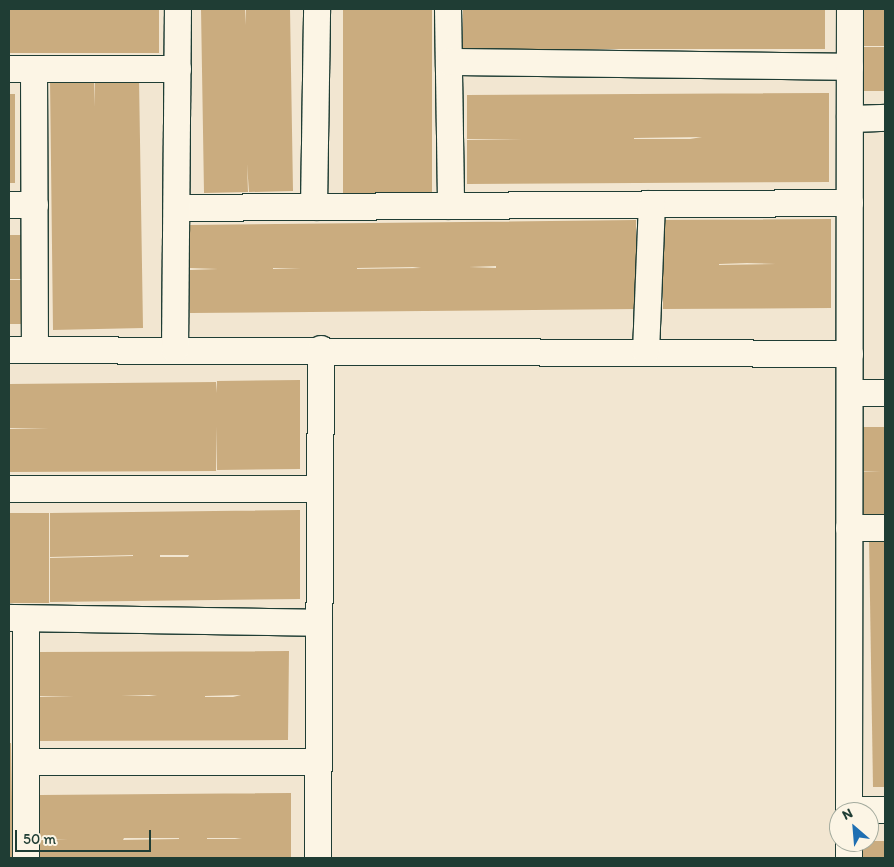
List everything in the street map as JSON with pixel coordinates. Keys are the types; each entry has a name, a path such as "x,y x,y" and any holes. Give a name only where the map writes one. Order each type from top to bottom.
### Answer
{"street":[{"path":"175,350 178,9"},
{"path":"314,207 317,9"},
{"path":"448,9 451,206"},
{"path":"849,802 850,9"},
{"path":"449,62 850,67"},
{"path":"35,350 35,205 21,69 178,69"},
{"path":"850,119 885,118"},
{"path":"176,208 850,203"},
{"path":"646,352 652,204"},
{"path":"9,205 35,205"},
{"path":"9,350 321,349 850,354"},
{"path":"318,858 321,349"},
{"path":"850,394 885,393"},
{"path":"9,489 320,489"},
{"path":"849,528 885,528"},
{"path":"26,858 26,762 18,619 319,623"},
{"path":"26,762 318,762"}],"building":[{"path":"9,9 159,9 159,53 9,53"},
{"path":"201,9 245,9 245,25 246,9 290,9 293,191 249,192 247,164 248,192 204,193"},
{"path":"343,9 432,9 432,194 343,194"},
{"path":"463,9 825,9 825,49 463,49"},
{"path":"864,9 885,9 885,46 864,46"},
{"path":"864,47 885,47 885,91 864,91"},
{"path":"139,78 143,328 53,330 50,80 94,79 95,107 95,79"},
{"path":"829,93 829,182 467,184 467,140 523,140 467,139 467,95","holes":["702,137 690,139 634,139 634,138"]},
{"path":"9,94 15,94 15,183 9,183"},
{"path":"831,219 831,308 663,309 663,220","holes":["747,263 776,264 719,265"]},
{"path":"636,220 636,309 190,313 190,270 218,269 190,268 190,225","holes":["496,266 496,268 469,267","413,267 421,268 357,269"]},
{"path":"9,235 23,235 23,279 9,279"},
{"path":"9,280 23,280 23,324 9,324"},
{"path":"300,380 300,469 217,470 216,426 216,471 9,472 9,429 49,428 9,428 9,384 216,382 217,393 217,381"},
{"path":"853,427 885,427 885,516 853,516 853,472 881,471 853,471"},
{"path":"300,510 300,599 50,602 50,558 133,555 50,557 50,513","holes":["160,555 189,555 188,557 160,557"]},
{"path":"9,513 49,513 49,603 9,603"},
{"path":"869,537 885,537 885,787 873,787"},
{"path":"289,651 288,740 38,741 38,697 74,697 38,696 38,652","holes":["149,695 157,696 121,696","241,695 233,697 205,697 205,696"]},
{"path":"9,743 11,743 13,858 9,858"},
{"path":"291,793 291,858 40,858 40,840 68,839 40,839 40,795","holes":["124,838 179,838 179,839 123,840","235,838 242,839 207,839"]},
{"path":"879,841 885,841 885,858 860,858 860,852 879,852"}]}
